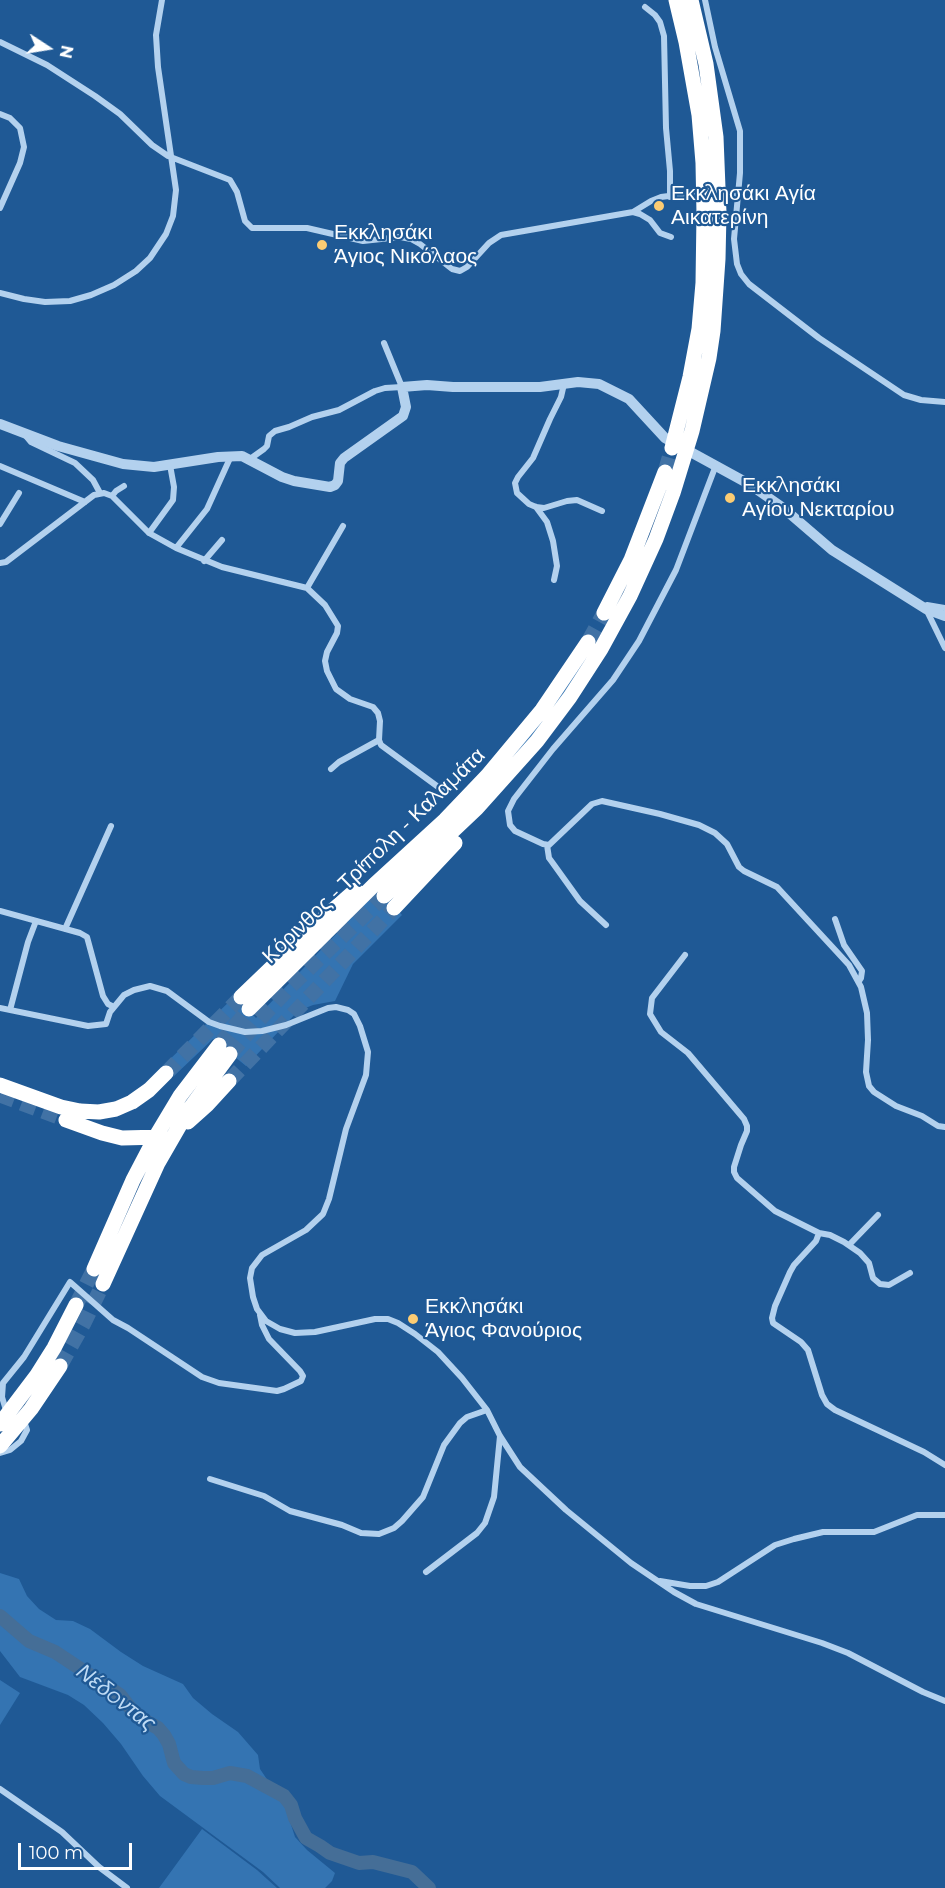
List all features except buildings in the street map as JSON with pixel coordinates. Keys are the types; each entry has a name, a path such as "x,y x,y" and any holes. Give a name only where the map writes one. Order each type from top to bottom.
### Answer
{"highway":[{"path":"672,448 690,377 699,329 705,214 699,115 676,0"},
{"name":"Κόρινθος - Τρίπολη - Καλαμάτα","path":"389,902 518,764 554,719 587,672 630,596 656,539 673,493 704,382 713,331 717,283 718,162 706,64 691,0"},
{"path":"604,613 635,551 664,472"},
{"name":"Κόρινθος - Τρίπολη - Καλαμάτα","path":"245,1003 317,924 417,840 487,776 537,717 588,642"},
{"path":"103,1284 145,1157 224,1049"},
{"path":"0,1084 62,1107 99,1112 116,1109 132,1102 149,1090 166,1073"},
{"path":"66,1120 122,1138 164,1137 194,1117 229,1081"},
{"path":"94,1269 121,1225"},
{"path":"0,1446 26,1404 76,1305"},
{"path":"0,1424 26,1404 60,1366"}],"street":[{"path":"0,293 37,301 70,300 107,289 136,271 154,252 170,225 176,200 175,182 158,67 156,35 162,0"},
{"path":"705,0 715,46 740,131 735,254 741,274 748,284 819,338 904,395 921,400 945,402"},
{"path":"645,7 656,15 664,36 670,197"},
{"path":"0,42 53,69 95,96 120,114 152,145 171,158 230,180 237,192 245,221 252,228 307,228 363,241 400,237 411,239 452,269 460,271 501,235 633,212 651,201 693,193"},
{"path":"0,114 10,118 20,128 24,147 20,163 0,208"},
{"path":"726,193 738,193"},
{"path":"633,212 650,220 660,233 671,237"},
{"path":"0,424 58,447 123,464 150,467 209,458 242,456 282,477 327,487 334,486 339,478 341,461 402,416 406,407 402,387 384,343"},
{"path":"250,459 267,446 269,436 275,431 339,410 375,391 386,388 427,385 540,387 588,382 599,384 619,393 638,407 660,434 676,445 716,465 768,497 832,550 922,606 945,616"},
{"path":"554,580 557,566 547,522 536,507 520,497 515,483 533,458 561,397 564,384"},
{"path":"24,433 31,442 75,463 93,480 100,493"},
{"path":"176,548 205,513 231,456"},
{"path":"149,533 173,500 174,487 170,465"},
{"path":"716,465 676,570 639,641 613,681 553,749 511,804 508,818 512,828 547,845 552,843 592,804 599,801 706,827 727,844 742,870 773,884 780,890 848,962 859,981 864,996 868,1027 866,1072 869,1086 874,1092 896,1106 922,1116 938,1126 945,1127"},
{"path":"0,466 85,502"},
{"path":"112,496 124,486"},
{"path":"0,524 19,493"},
{"path":"0,563 6,562 100,493 112,496 149,533 204,561 307,588 325,605 338,626 325,661 332,684 342,694 373,707 380,721 379,740 387,750 445,792"},
{"path":"536,507 544,508 577,500 602,511"},
{"path":"307,588 344,526"},
{"path":"204,561 222,540"},
{"path":"922,606 945,608"},
{"path":"922,606 945,648"},
{"path":"331,768 379,740"},
{"path":"65,929 111,826"},
{"path":"547,845 549,858 559,872 585,906 606,925"},
{"path":"0,911 87,937 103,996 108,1004 114,1007"},
{"path":"835,919 844,945 861,969 862,975 859,981"},
{"path":"10,1010 36,921"},
{"path":"685,955 652,998 650,1014 662,1032 688,1053 744,1119 747,1131 734,1167 737,1178 775,1211 819,1233 830,1235 860,1253 869,1263 871,1275 880,1284 889,1285 910,1273"},
{"path":"0,1008 93,1026 106,1024 114,1007 124,995 146,987 162,989 210,1022 245,1032 271,1029 302,1020 332,1007 342,1008 354,1014 368,1052 366,1075 346,1129 329,1200 323,1214 306,1230 262,1255 252,1268 251,1290 262,1325 269,1339 300,1371 303,1376 301,1381 277,1391 219,1383 202,1377 113,1320 70,1282 24,1358 3,1383 2,1397 5,1407 25,1424 27,1430 17,1446 0,1453"},
{"path":"849,1245 878,1215"},
{"path":"819,1233 810,1250 790,1272 775,1306 773,1323 797,1339 808,1350 827,1404 842,1414 924,1452 945,1465"},
{"path":"260,1314 274,1327 295,1333 315,1332 375,1318 393,1321 438,1352 462,1378 488,1410 520,1467 566,1510 631,1563 696,1604 848,1653 945,1701"},
{"path":"210,1479 264,1496 290,1512 342,1525 361,1533 379,1534 394,1528 423,1497 444,1445 460,1423 488,1410"},
{"path":"426,1572 477,1533 485,1523 494,1497 501,1436"},
{"path":"659,1581 706,1586 718,1582 775,1545 794,1539 823,1532 874,1532 917,1515 945,1515"},
{"path":"0,1789 62,1832 99,1868 127,1888"}],"shaded area":[{"path":"593,643 597,645 566,693 514,759 451,827 381,892 402,915 353,964 335,1001 313,1005 298,1011 246,1066 213,1039 174,1076 164,1065 235,996 256,1018 378,890 471,802 529,736"},
{"path":"0,1573 19,1579 27,1596 39,1609 56,1620 73,1621 90,1629 143,1666 183,1684 193,1698 238,1732 258,1755 260,1769 285,1806 295,1837 335,1873 332,1881 325,1888 280,1888 263,1872 160,1796 121,1744 84,1705 68,1695 20,1677 0,1651"},
{"path":"0,1680 20,1693 0,1725"},
{"path":"202,1829 257,1870 277,1888 159,1888"}],"waterway":[{"name":"Νέδoντας","path":"0,1616 29,1641 55,1652 120,1695 131,1709 164,1735 174,1763 184,1774 203,1778 213,1778 230,1773 247,1776 284,1796 291,1805 306,1838 330,1853 359,1863 373,1862 412,1872 429,1888"}],"tunnel":[{"path":"665,472 672,448"},
{"path":"588,642 604,613"},
{"path":"230,1054 290,987 384,896"},
{"path":"229,1081 394,908"},
{"path":"166,1073 241,997"},
{"path":"219,1045 249,1009"},
{"path":"0,1095 66,1120"},
{"path":"76,1305 94,1269"},
{"path":"60,1366 103,1284"}],"place":[{"name":"Εκκλησάκι Αγία Αικατερίνη","path":"659,206"},
{"name":"Εκκλησάκι Άγιος Νικόλαος","path":"322,245"},
{"name":"Εκκλησάκι Αγίου Νεκταρίου","path":"730,498"},
{"name":"Εκκλησάκι Άγιος Φανούριος","path":"413,1319"}]}
